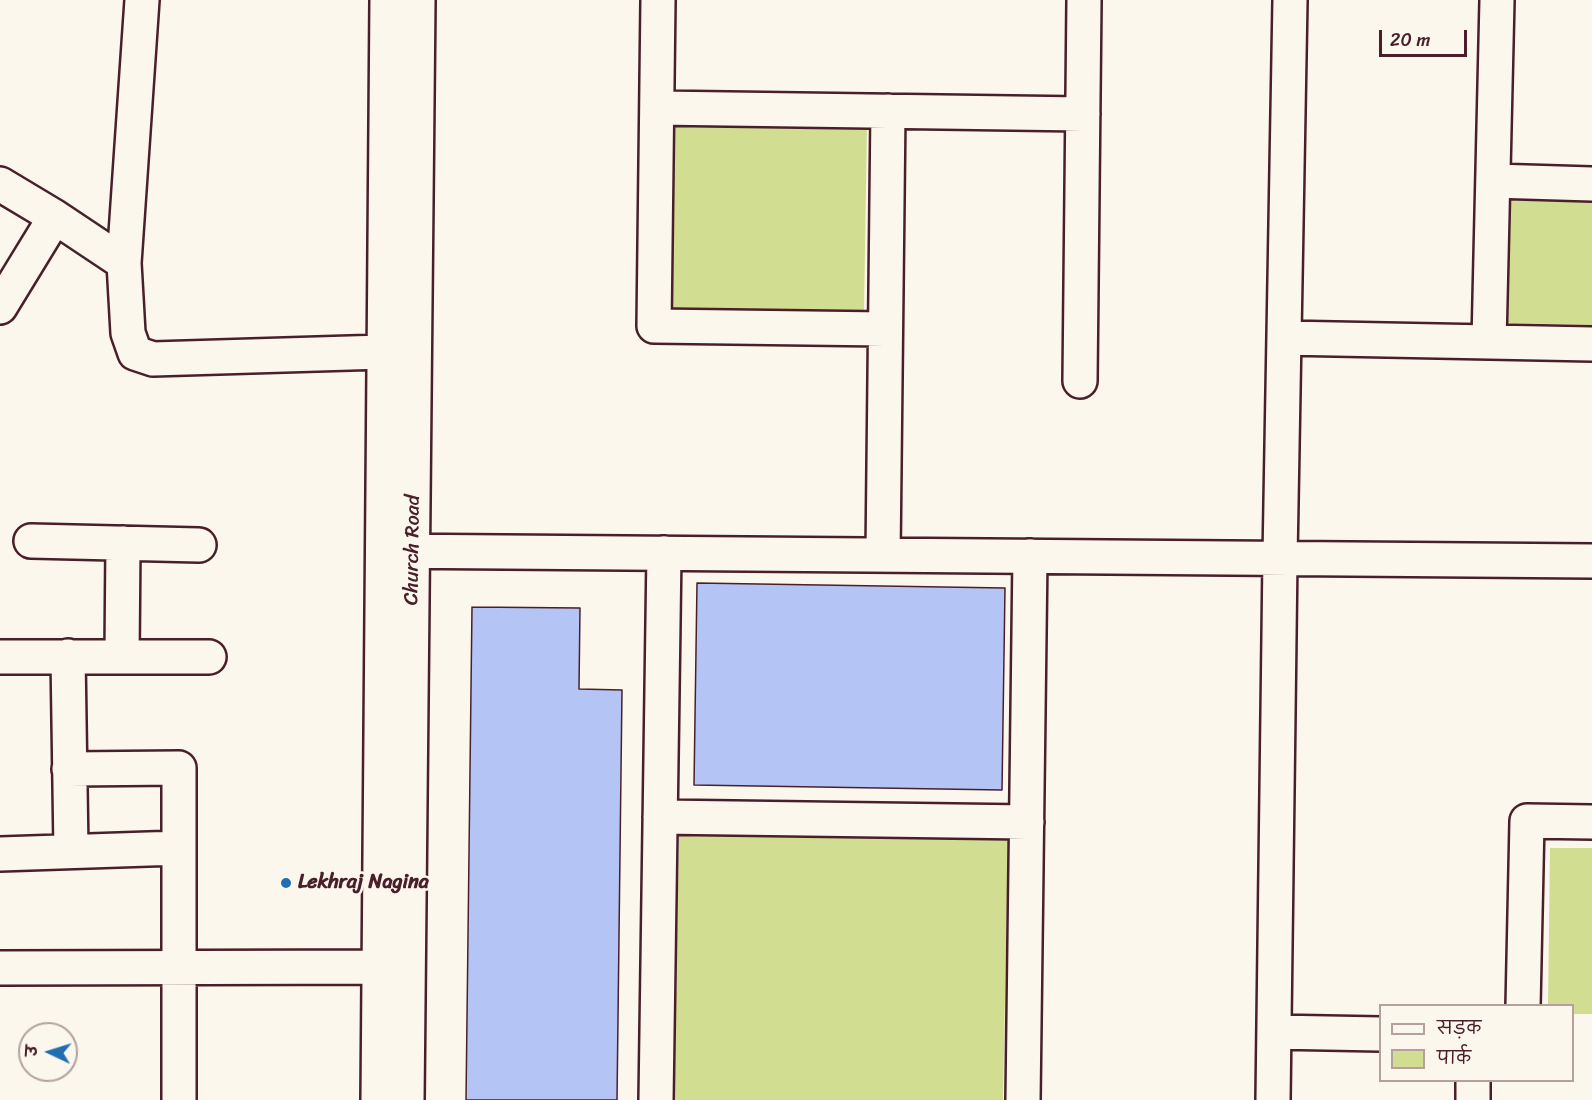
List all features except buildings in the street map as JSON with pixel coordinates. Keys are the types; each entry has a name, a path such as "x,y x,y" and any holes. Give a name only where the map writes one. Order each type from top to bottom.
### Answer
{"street":[{"path":"142,0 124,263 128,333 135,353 153,359 383,352"},
{"name":"Church Road","path":"387,0 383,352 398,551"},
{"name":"Church Road","path":"407,1100 394,967 398,551 418,0"},
{"path":"658,0 654,326 885,329"},
{"path":"1080,381 1084,0"},
{"path":"1273,1100 1290,0"},
{"path":"1490,342 1497,0"},
{"path":"657,108 1083,114"},
{"path":"883,555 888,111"},
{"path":"1493,181 1592,184"},
{"path":"0,184 124,263"},
{"path":"0,307 55,217"},
{"path":"1284,338 1592,344"},
{"path":"31,541 199,545"},
{"path":"122,656 123,543"},
{"path":"398,551 1592,561"},
{"path":"656,1100 664,553"},
{"path":"1023,1100 1030,556"},
{"path":"68,656 71,851"},
{"path":"0,657 210,657"},
{"path":"69,769 179,768 179,1100"},
{"path":"660,817 1027,822"},
{"path":"1523,1004 1527,821 1592,822"},
{"path":"0,854 178,848"},
{"path":"0,968 394,967"},
{"name":"Church Road","path":"378,1100 394,967"},
{"path":"1274,1032 1379,1034"},
{"path":"1473,1082 1473,1100"}],"green space":[{"path":"671,124 867,127 864,312 668,309"},
{"path":"1508,198 1592,200 1592,325 1504,323"},
{"path":"679,834 1008,840 1003,1100 674,1100"},
{"path":"1550,848 1592,848 1592,1014 1574,1014 1574,1004 1548,1004"}],"place":[{"name":"Lekhraj Nagina","path":"286,883"}]}
